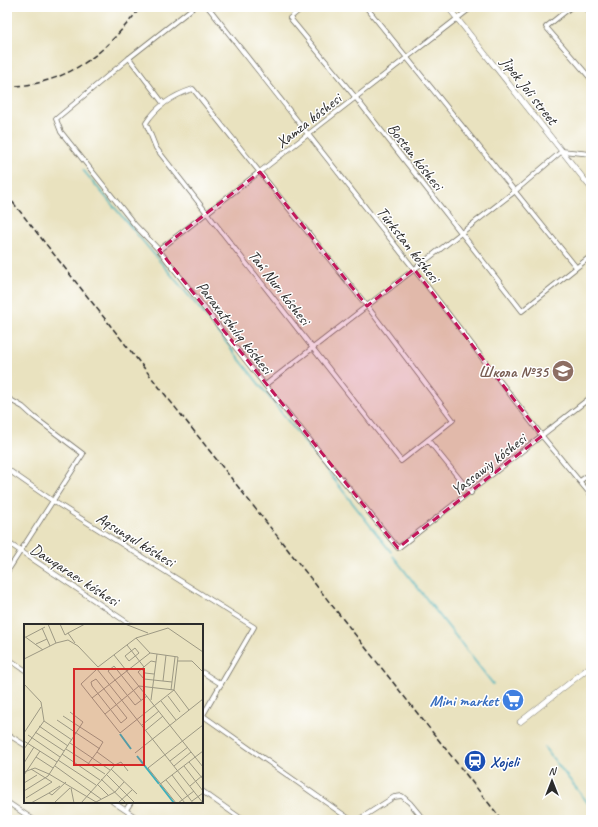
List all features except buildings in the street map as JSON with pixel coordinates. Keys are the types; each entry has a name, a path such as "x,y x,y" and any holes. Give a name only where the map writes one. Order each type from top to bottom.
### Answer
{"street":[{"path":"194,7 129,58 163,103 193,88 366,306 453,420 428,440 471,493"},
{"name":"Túrkstan kóshesi","path":"208,7 414,269 542,436 591,495"},
{"name":"Bostan kóshesi","path":"303,7 290,18 356,98 522,311 576,268"},
{"path":"366,7 576,268 591,256"},
{"name":"Jipek Joli street","path":"448,7 591,188"},
{"name":"Xamza kóshesi","path":"159,250 472,7"},
{"path":"571,7 546,27 591,79"},
{"path":"586,7 591,13"},
{"name":"Paraxatshılıq kóshesi","path":"129,58 56,119 60,132 135,225 159,250 265,385 398,548"},
{"name":"Tań Nurı kóshesi","path":"163,103 146,123 156,148 313,348 400,462 428,440"},
{"path":"265,385 514,192 562,152 591,154"},
{"name":"Yassawiy kóshesi","path":"398,548 471,493 591,397"},
{"path":"7,398 24,407 34,417 83,454 7,572"},
{"name":"Aqsungul kóshesi","path":"7,469 54,501 254,627 221,684"},
{"path":"580,481 591,473"},
{"name":"Dawqaraev kóshesi","path":"7,542 129,624"},
{"path":"7,658 24,669"},
{"path":"520,722 591,666"},
{"path":"203,673 221,684 203,715 350,820"},
{"path":"7,734 24,744"},
{"path":"203,792 244,820"},
{"path":"358,820 394,797 402,796 424,820"},
{"path":"7,802 34,820"},
{"path":"115,803 140,820"},
{"path":"126,810 130,803"}],"highlighted area":[{"path":"260,172 367,306 414,269 542,436 398,548 159,250"}],"waterway":[{"path":"83,170 200,309 391,552"},
{"path":"393,556 493,684"},
{"path":"544,747 591,807"}],"railway":[{"path":"7,86 37,83 65,74 78,67 91,59 102,49 141,7"},
{"path":"7,195 502,820"}],"place":[{"name":"Школа №35","path":"563,371"},
{"name":"Mini market","path":"513,700"},
{"name":"Xojeli","path":"475,761"}]}
